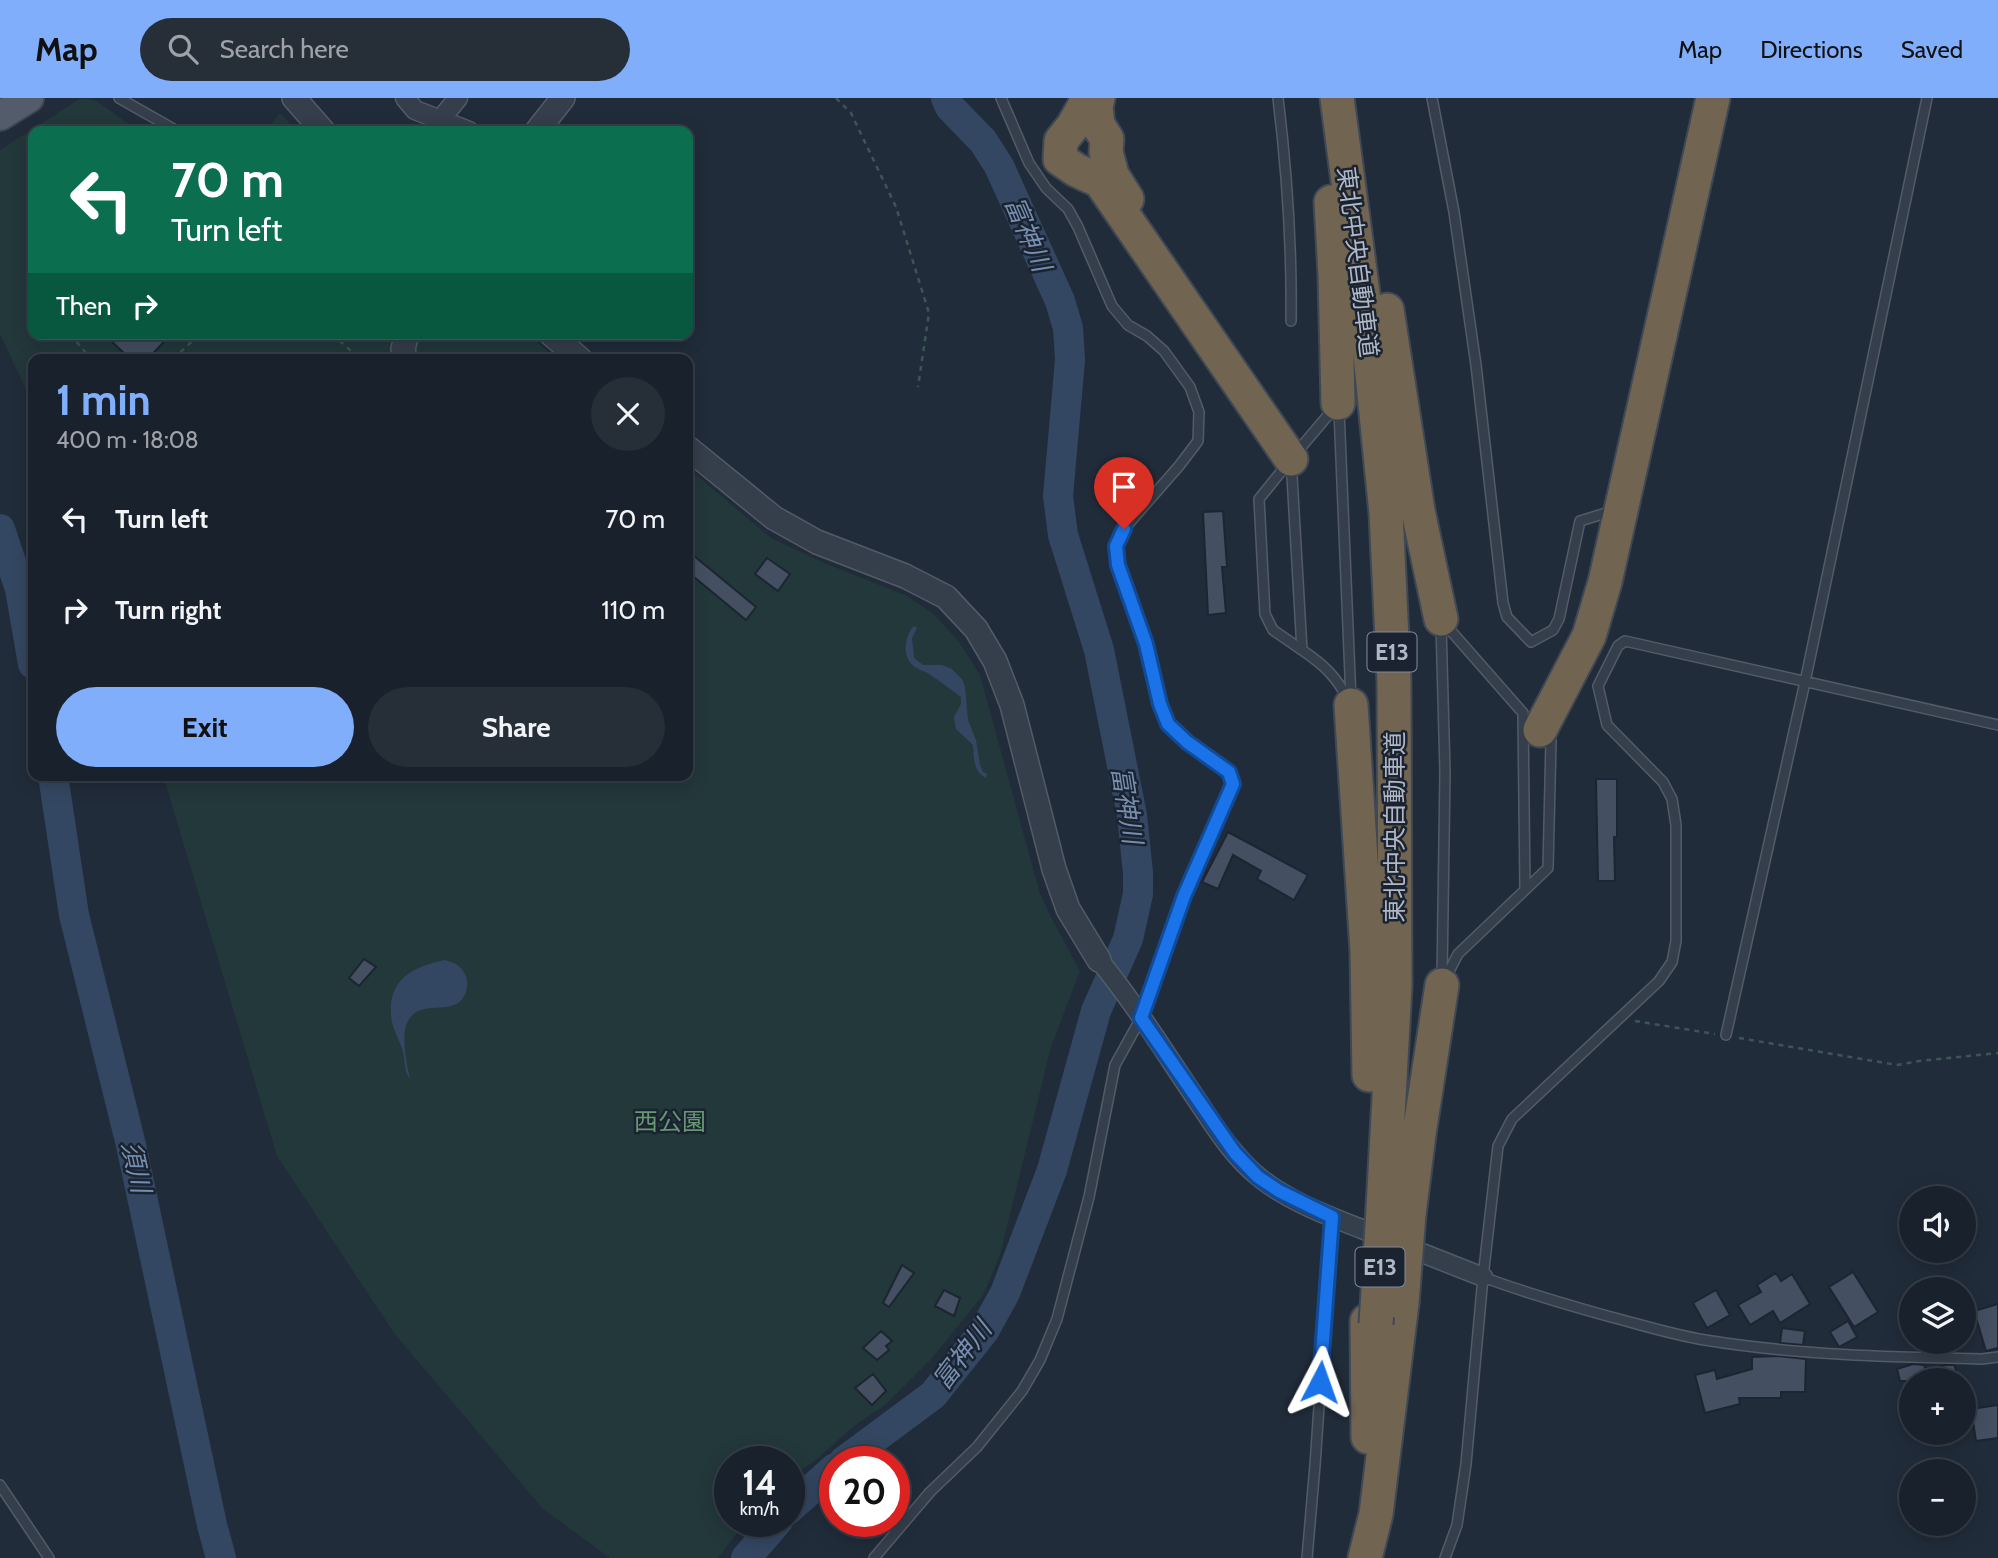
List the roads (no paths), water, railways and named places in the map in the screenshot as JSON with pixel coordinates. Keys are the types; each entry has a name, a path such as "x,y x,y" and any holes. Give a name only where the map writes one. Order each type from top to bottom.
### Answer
{"highway":[{"path":"1086,98 1073,126 1061,141 1060,159 1100,181 1296,453"},
{"path":"1097,98 1098,125 1107,139 1106,152 1112,175 1296,453"},
{"path":"1321,98 1335,274 1338,403"},
{"name":"東北中央自動車道","path":"1337,98 1367,324 1385,499 1394,681 1395,986 1387,1210 1371,1323 1368,1453 1357,1558"},
{"path":"1346,98 1379,260 1418,511 1441,619"},
{"path":"1531,721 1576,637 1595,574 1705,98"},
{"path":"1531,721 1589,636 1605,582 1713,98"},
{"path":"1351,705 1367,951 1370,1048 1387,1210 1402,1303 1376,1514 1365,1558"},
{"path":"1387,1210 1419,1134 1442,985"}],"main road":[{"path":"0,116 29,98"}],"street":[{"path":"294,98 319,126"},
{"path":"405,98 415,110 456,126"},
{"path":"440,120 458,98"},
{"path":"541,126 563,98"},
{"path":"558,340 574,354"},
{"path":"693,452 774,518 817,542 905,576 946,597 975,629 995,661 1012,705 1054,869 1068,909 1099,960 1126,993 1235,1153 1258,1177 1279,1191 1332,1217 1483,1277"}],"lane":[{"path":"119,98 168,126"},
{"path":"874,1558 930,1492 977,1447 1022,1391 1041,1360 1057,1319 1089,1197 1115,1065 1141,1018 1184,896 1233,784 1229,772 1187,742 1168,724 1160,704 1146,644 1118,565 1116,546 1124,529 1198,441 1199,412 1190,387 1164,351 1147,336 1128,325 1112,306 1073,218 1068,209 1046,188 1029,163 1001,98"},
{"path":"1278,98 1285,154 1292,282 1291,321"},
{"path":"1432,98 1454,212 1476,365 1503,603 1507,617 1531,642 1553,630 1559,618 1580,521 1609,512"},
{"path":"1726,1035 1805,682 1927,98"},
{"path":"1338,403 1259,499 1265,614 1273,630 1323,665 1339,682 1351,705"},
{"path":"1338,403 1351,705"},
{"path":"1296,453 1302,650"},
{"path":"1441,619 1551,741 1548,868 1458,954 1442,985"},
{"path":"1441,619 1445,772 1442,985"},
{"path":"1445,1558 1457,1525 1466,1464 1498,1146 1512,1119 1659,981 1672,962 1676,941 1676,825 1672,799 1662,782 1608,725 1598,686 1618,646 1625,641 1998,726"},
{"path":"1525,890 1531,721"},
{"path":"1307,1558 1332,1217"},
{"path":"1483,1277 1574,1306 1704,1340 1793,1351 1876,1357 1998,1357"},
{"path":"0,1485 49,1558"}],"water":[{"path":"914,626 917,628 912,638 914,658 923,665 942,665 952,669 962,679 968,720 976,740 980,765 987,774 986,778 976,768 973,745 956,729 954,717 961,704 961,697 914,666 908,658 906,643"},
{"path":"445,960 458,965 465,973 466,992 455,1005 421,1010 408,1021 404,1041 410,1079 392,1022 392,996 396,987 411,972"}],"waterway":[{"name":"富神川","path":"864,1446 933,1395 984,1331 1005,1293 1052,1170 1096,1011 1128,939 1138,894 1132,815 1099,650 1063,535 1058,496 1070,360 1068,328 1060,301 999,166 983,141 950,107 946,98"},
{"name":"須川","path":"0,529 20,589 28,635"},
{"name":"須川","path":"54,781 74,915 131,1145 221,1558"},
{"name":"富神川","path":"805,1495 819,1482"},
{"name":"富神川","path":"746,1558 764,1537"}],"park label":[{"name":"西公園","path":"670,1121"}]}
